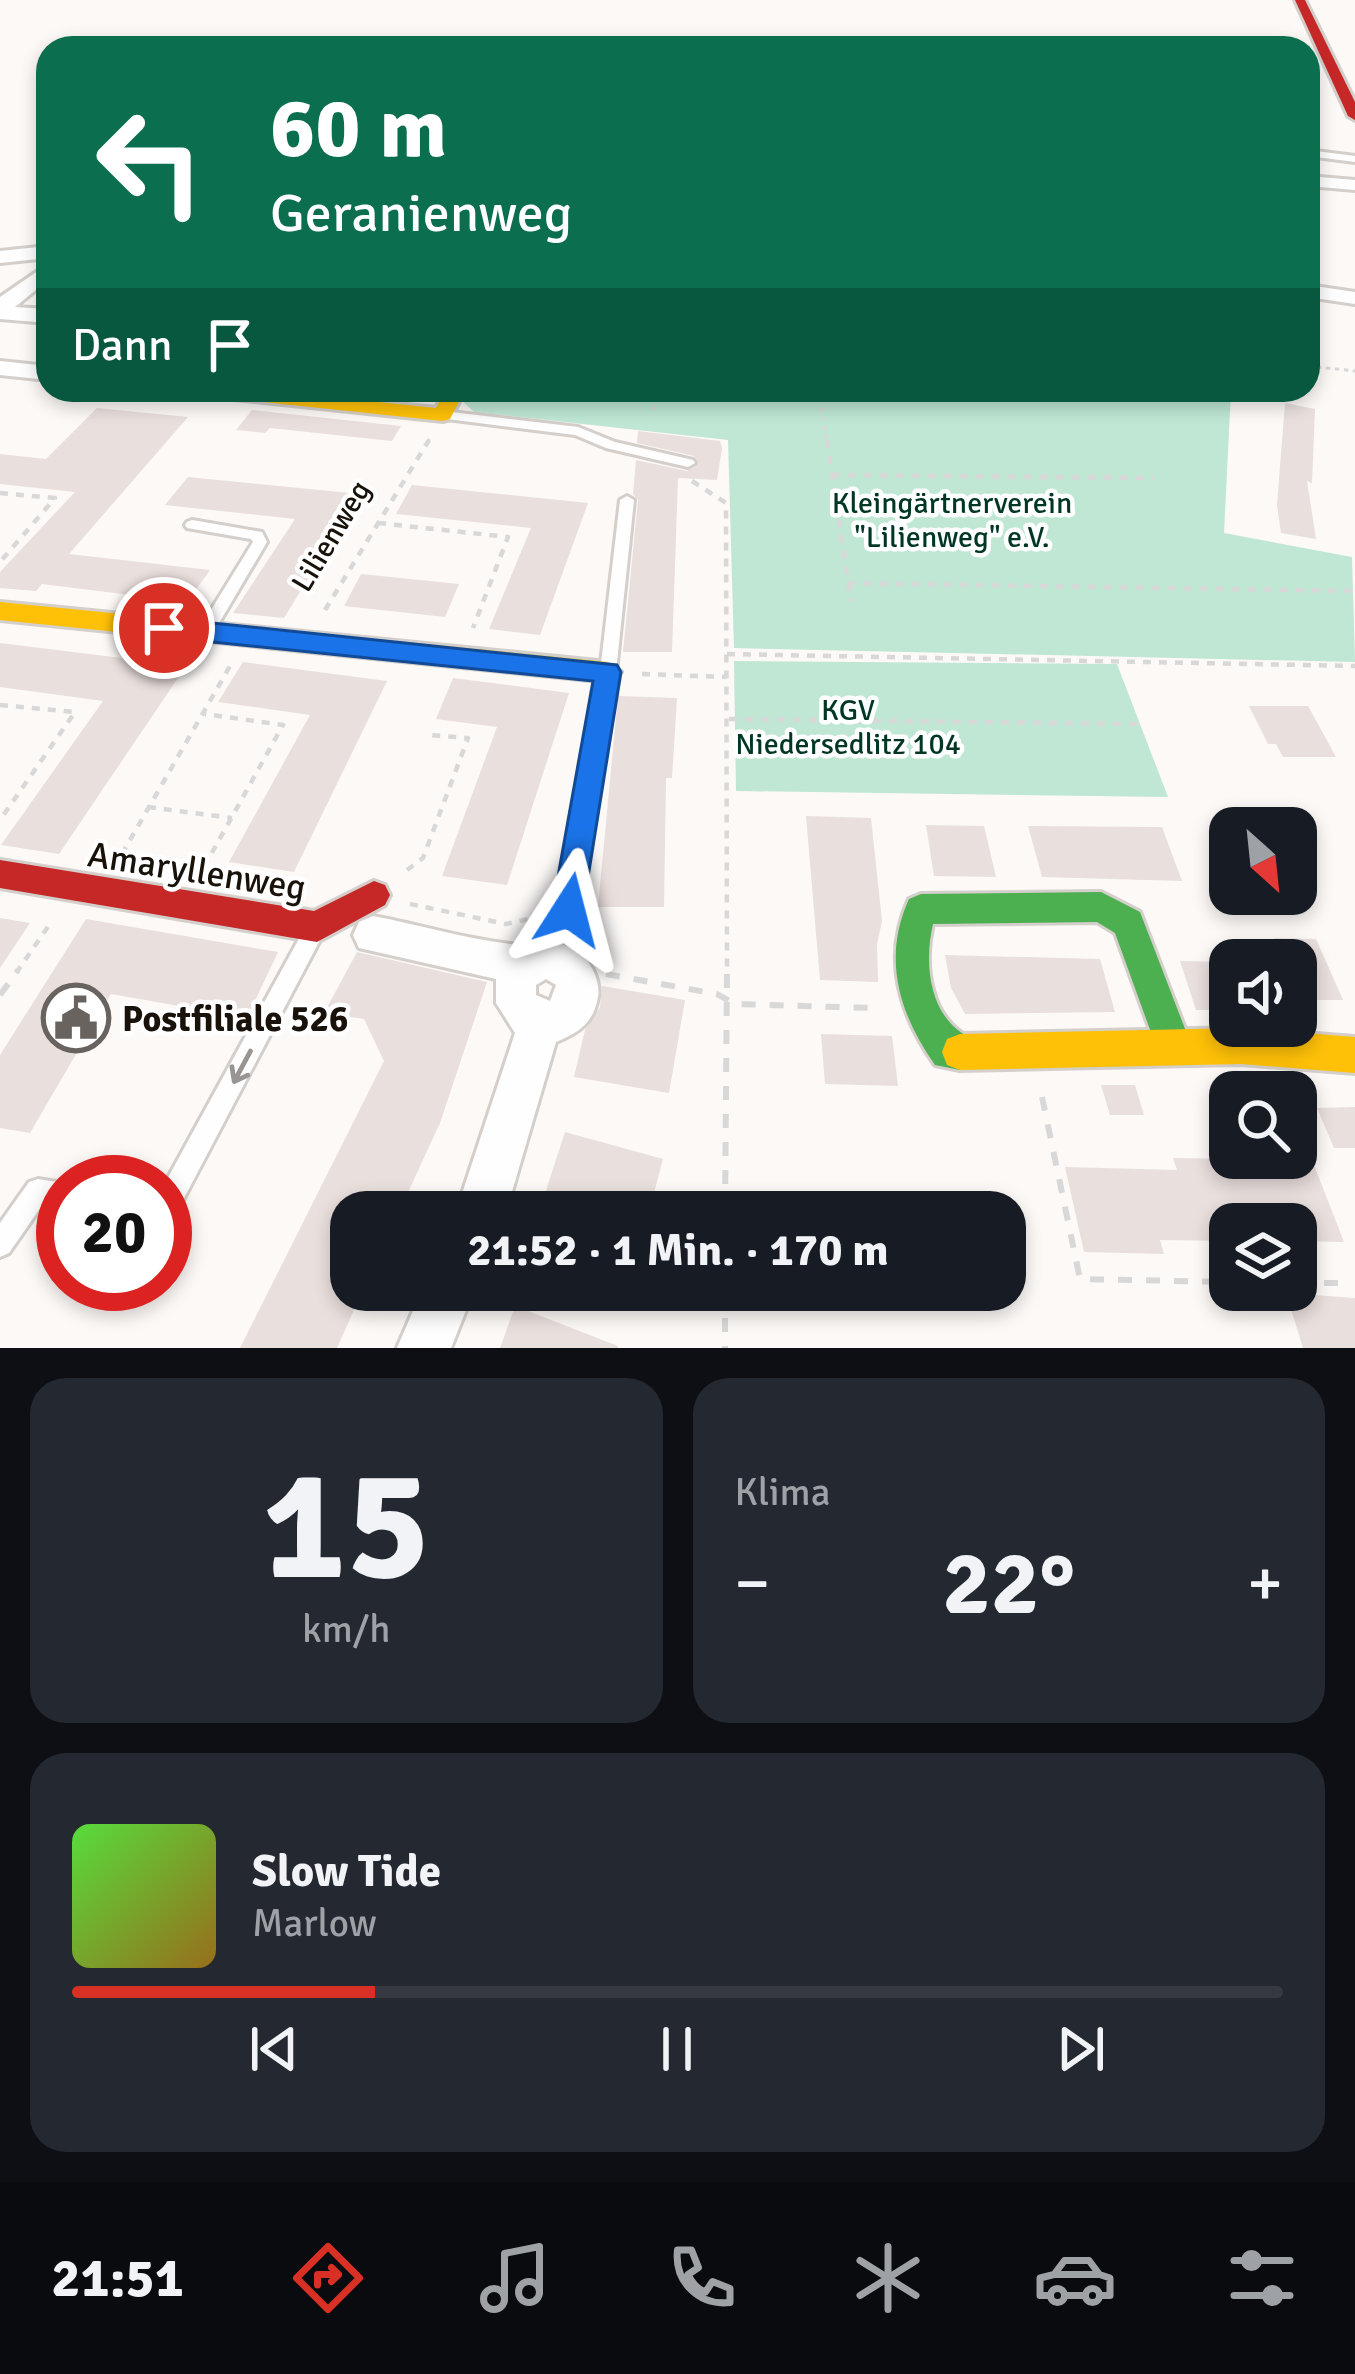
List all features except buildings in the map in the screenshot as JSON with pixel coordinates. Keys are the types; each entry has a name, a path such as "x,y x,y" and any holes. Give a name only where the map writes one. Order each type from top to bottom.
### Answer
{"street":[{"path":"1300,0 1317,36"},
{"path":"1320,41 1354,112"},
{"path":"1320,182 1355,185"},
{"path":"0,257 36,253"},
{"path":"0,310 36,280"},
{"path":"1320,293 1355,298"},
{"path":"0,310 36,314"},
{"path":"0,368 36,372"},
{"path":"0,611 608,672"},
{"name":"Amaryllenweg","path":"0,874 316,927 373,915"},
{"path":"1174,1047 1128,923 1101,907 921,909 908,933 919,1009 927,1030 948,1052 1174,1047 1300,1044 1355,1055"},
{"path":"373,915 529,966 559,962 577,982 569,1010 540,1022 529,1019 515,1004 515,983 529,966"},
{"path":"488,1191 540,1022"},
{"path":"424,1348 439,1311"}],"lane":[{"path":"1320,155 1355,159"},
{"path":"449,403 578,431 611,445 688,463"},
{"path":"569,910 608,672 627,500"},
{"path":"191,525 257,535 260,542 205,632"},
{"path":"192,1158 316,927"},
{"path":"0,1244 36,1194"}],"path":[{"path":"1320,367 1355,370"},
{"path":"654,410 655,402"},
{"path":"821,402 851,601"},
{"path":"688,463 689,479 726,503 730,719 725,1191"},
{"name":"Lilienweg","path":"303,642 414,465"},
{"path":"832,476 1154,478"},
{"path":"0,493 56,498 0,562"},
{"path":"378,523 508,537 462,658"},
{"path":"848,583 1355,591"},
{"path":"0,994 148,807 247,636"},
{"path":"727,654 1355,666"},
{"path":"608,672 726,677"},
{"path":"0,705 75,712 0,820"},
{"path":"183,904 283,725 203,714"},
{"path":"730,719 1140,724"},
{"path":"373,915 423,858 468,738 429,735"},
{"path":"148,807 232,818"},
{"path":"452,914 506,924 569,910"},
{"path":"577,982 613,972 735,1004 919,1009"},
{"path":"1032,1050 1080,1280 1209,1282"},
{"path":"1317,1282 1342,1283"},
{"path":"725,1311 725,1348"}],"green space":[{"name":"Kleingärtnerverein \"Lilienweg\" e.V.","path":"463,402 1230,402 1224,533 1352,557 1355,662 734,648 728,440 474,412"},
{"name":"KGV Niedersedlitz 104","path":"734,661 1117,664 1168,797 736,791"}],"traffic: fast":[{"path":"960,1052 948,1052 936,1036 914,984 912,947 921,909 1101,907 1128,923 1174,1047"}],"traffic: slow":[{"path":"320,402 443,415 449,402"},
{"path":"0,611 608,672"},
{"path":"960,1052 1241,1046 1355,1055"}],"traffic: jam":[{"path":"1300,0 1317,36"},
{"path":"1320,42 1355,116"},
{"path":"0,874 317,927 374,895"}],"place":[{"name":"Postfiliale 526","path":"76,1018"}],"route":[{"path":"164,628 608,672 569,910"}]}
